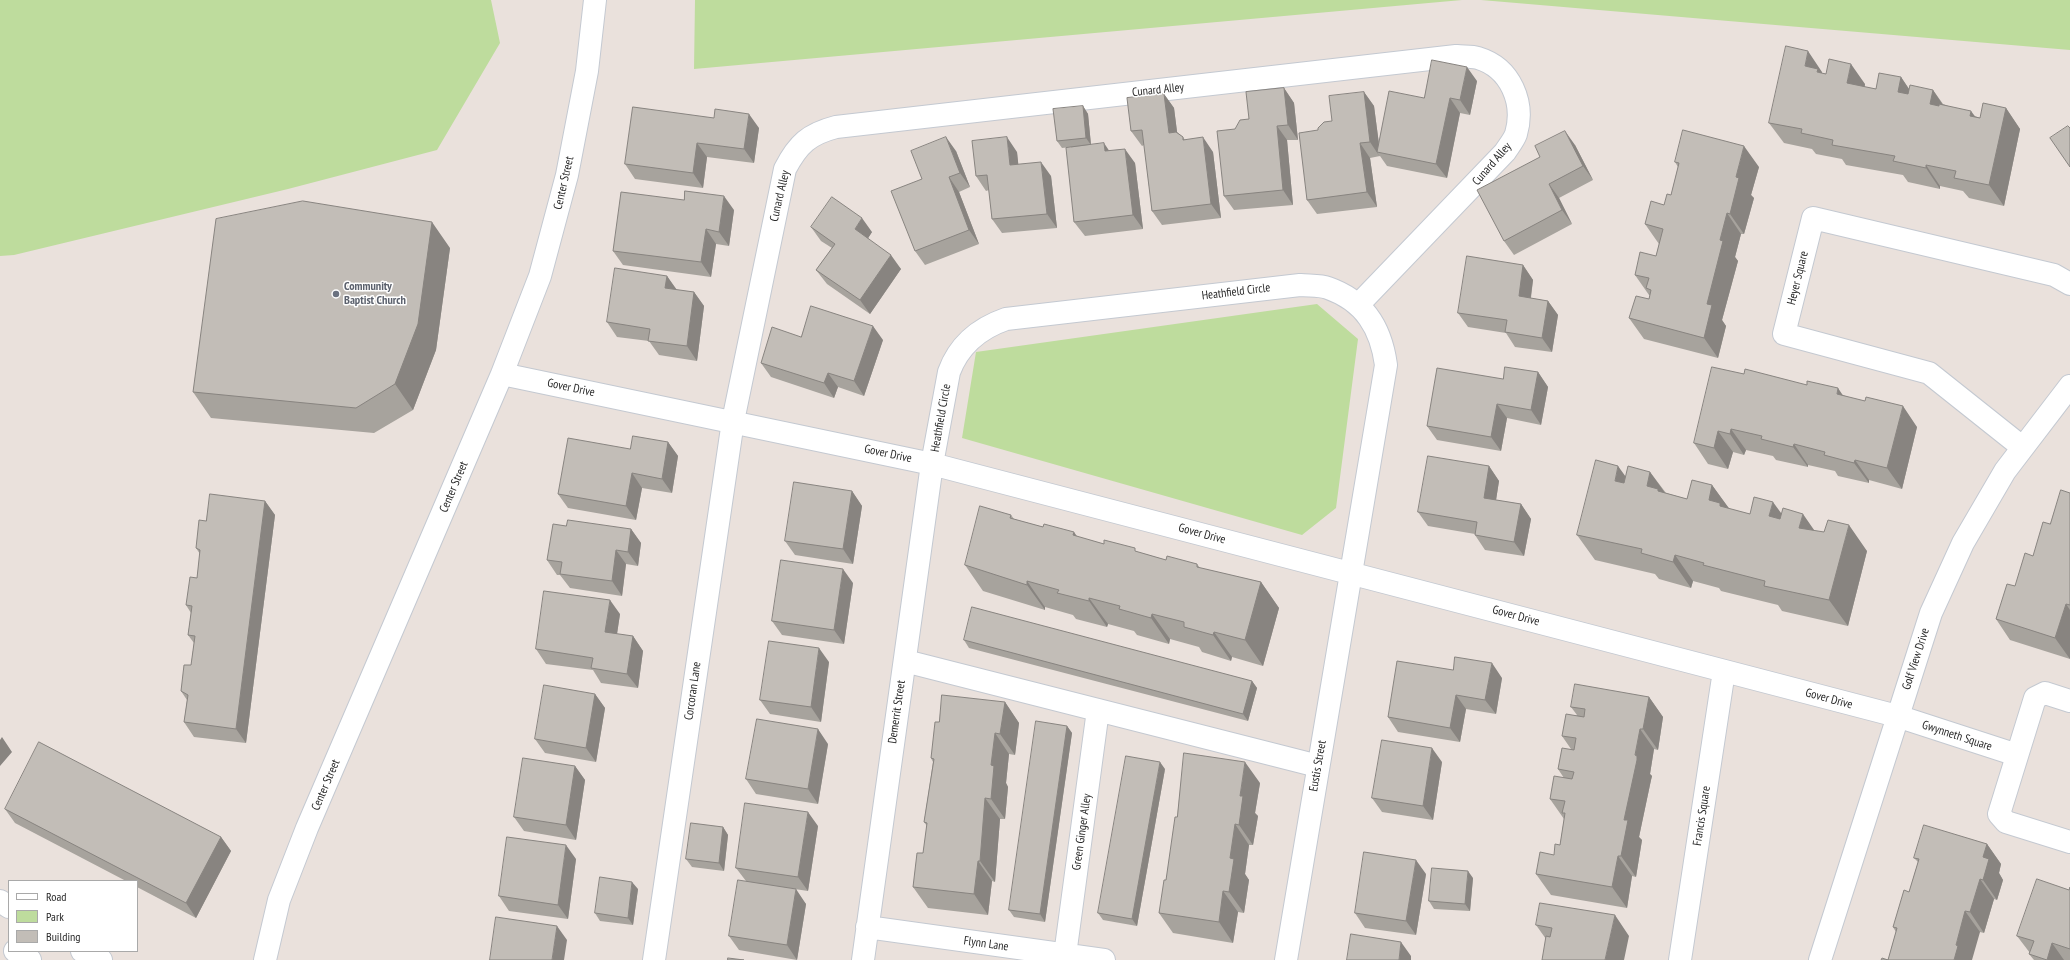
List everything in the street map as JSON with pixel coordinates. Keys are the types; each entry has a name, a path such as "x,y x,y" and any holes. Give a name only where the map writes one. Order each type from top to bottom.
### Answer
{"street":[{"name":"Center Street","path":"265,960 279,900 307,828 502,374 540,276 567,175 587,71 595,0"},
{"name":"Cunard Alley","path":"733,421 785,169 794,152 806,140 820,131 836,126 1456,56 1478,58 1499,69 1514,88 1520,112 1516,136 1505,152 1358,305"},
{"name":"Heyer Square","path":"2022,447 1929,373 1784,334 1813,218 2054,275 2070,284"},
{"name":"Heathfield Circle","path":"932,464 949,372 954,358 971,338 992,324 1006,319 1300,285 1327,288 1349,298 1366,312 1376,328 1384,346 1386,365 1351,572"},
{"name":"Gover Drive","path":"502,374 733,421 932,464 1351,572 1897,716"},
{"name":"Golf View Drive","path":"1820,960 1931,613 1963,543 2005,471 2070,386"},
{"name":"Corcoran Lane","path":"654,960 733,421"},
{"name":"Demerrit Street","path":"863,960 932,464"},
{"name":"Eustis Street","path":"1286,960 1351,572"},
{"path":"904,661 1318,766"},
{"name":"Francis Square","path":"1680,960 1724,671"},
{"path":"2070,701 2045,693 2035,698 1999,814 2006,822 2070,842"},
{"name":"Green Ginger Alley","path":"1065,955 1098,710"},
{"name":"Gwynneth Square","path":"1897,716 2017,755"},
{"name":"Flynn Lane","path":"867,927 1104,960"},
{"path":"17,952 30,960"},
{"path":"84,952 101,960"}],"green space":[{"path":"0,0 491,0 500,43 437,150 288,189 14,255 0,256"},
{"path":"695,0 1462,0 694,69"},
{"path":"1481,0 2070,0 2070,50"},
{"path":"1317,304 1358,339 1336,508 1302,535 962,438 976,352"}],"building":[{"path":"1786,46 1808,51 1805,66 1818,69 1817,72 1826,74 1829,59 1851,64 1847,83 1876,89 1879,73 1901,77 1898,92 1908,94 1910,85 1933,90 1930,104 1939,106 1939,104 1971,111 1970,116 1980,118 1983,103 2006,108 1989,185 1954,178 1956,171 1926,165 1926,168 1893,161 1895,156 1832,145 1833,140 1801,133 1802,129 1769,123"},
{"path":"1432,60 1467,67 1460,100 1450,98 1436,164 1377,152 1389,91 1424,98"},
{"path":"1284,88 1288,125 1277,126 1283,190 1224,196 1217,131 1235,129 1240,120 1249,119 1246,92"},
{"path":"1364,92 1370,142 1360,143 1367,192 1307,200 1299,133 1318,130 1324,122 1332,121 1329,96"},
{"path":"1164,94 1169,133 1176,132 1183,137 1183,140 1203,137 1211,204 1152,211 1142,130 1131,131 1127,98"},
{"path":"1083,106 1086,138 1057,141 1053,109"},
{"path":"633,107 714,118 715,109 749,114 744,149 697,143 693,173 625,164"},
{"path":"2068,126 2070,128 2070,167 2050,138"},
{"path":"1683,130 1744,146 1736,177 1739,178 1730,214 1727,213 1720,240 1723,241 1707,304 1712,305 1704,338 1629,318 1636,296 1649,299 1651,290 1646,288 1649,278 1635,275 1640,252 1656,256 1663,229 1645,224 1651,201 1664,205 1667,194 1671,195 1679,163 1675,162"},
{"path":"1565,131 1583,166 1549,184 1562,210 1504,241 1477,190 1540,157 1535,146"},
{"path":"946,137 960,173 949,177 969,230 915,251 891,191 922,179 911,151"},
{"path":"1007,137 1010,165 1041,162 1047,214 992,219 987,175 976,176 972,141"},
{"path":"1104,143 1105,151 1125,149 1133,215 1074,222 1066,148"},
{"path":"685,191 724,196 719,232 706,229 701,262 613,251 621,192 684,200"},
{"path":"832,197 862,218 855,229 891,255 860,300 816,270 835,244 811,227"},
{"name":"Community Baptist Church","path":"303,201 432,222 418,324 395,384 356,408 193,392 216,219"},
{"path":"1467,256 1523,265 1519,296 1548,301 1542,338 1505,332 1507,320 1458,313"},
{"path":"615,268 667,276 665,288 694,292 687,346 648,341 650,329 607,322"},
{"path":"811,306 873,326 854,381 828,373 824,383 761,363 772,327 801,337"},
{"path":"1505,367 1538,372 1531,410 1497,404 1491,437 1427,426 1437,368 1503,379"},
{"path":"1712,367 1744,374 1745,369 1807,385 1807,381 1838,388 1837,394 1865,401 1866,397 1903,406 1887,468 1855,460 1854,463 1824,455 1825,452 1794,444 1793,447 1761,439 1762,436 1731,429 1730,434 1718,431 1714,448 1694,443"},
{"path":"633,436 668,442 662,479 632,473 626,506 558,494 568,438 630,449"},
{"path":"1428,456 1489,466 1484,498 1521,504 1514,542 1475,535 1477,522 1418,512"},
{"path":"1596,460 1618,466 1615,481 1624,483 1628,466 1650,472 1647,486 1658,489 1658,491 1687,499 1692,480 1712,485 1709,500 1720,503 1720,506 1750,514 1754,497 1773,502 1769,516 1780,519 1783,508 1803,514 1799,528 1824,532 1828,520 1849,525 1829,600 1764,586 1765,581 1703,565 1704,563 1675,555 1673,562 1641,553 1642,549 1577,535"},
{"path":"794,482 852,491 843,549 785,541"},
{"path":"2061,490 2070,493 2070,605 2066,604 2055,638 1996,619 2007,584 2015,586 2025,553 2033,556 2043,522 2050,524"},
{"path":"210,494 265,501 236,729 184,722 188,695 181,691 184,665 191,665 195,636 188,635 192,606 186,605 190,577 197,578 200,550 196,548 199,520 206,521"},
{"path":"980,506 1011,515 1010,518 1043,527 1044,524 1074,532 1073,535 1104,544 1104,540 1135,548 1135,551 1166,560 1167,556 1197,564 1197,567 1261,582 1245,640 1214,632 1213,635 1184,627 1184,622 1152,614 1151,618 1119,609 1120,606 1089,598 1089,601 1057,593 1059,590 1027,581 1027,585 965,565"},
{"path":"568,520 631,529 628,552 616,550 612,581 560,574 562,562 547,560 553,524 566,526"},
{"path":"781,560 843,569 834,630 772,621"},
{"path":"544,591 610,600 605,632 633,636 627,674 591,668 593,658 536,649"},
{"path":"972,607 1252,681 1243,714 964,640"},
{"path":"769,641 819,648 811,707 760,700"},
{"path":"1455,657 1492,663 1485,700 1456,695 1450,728 1388,717 1397,661 1453,670"},
{"path":"1575,684 1649,697 1643,729 1640,729 1635,755 1637,756 1637,760 1624,820 1628,820 1621,856 1618,856 1612,887 1536,874 1540,852 1554,855 1555,844 1560,845 1565,813 1562,813 1565,801 1550,799 1554,776 1572,779 1574,772 1558,769 1562,748 1574,750 1576,738 1562,736 1566,714 1584,717 1585,709 1571,707"},
{"path":"544,685 595,694 586,748 535,739"},
{"path":"942,695 1005,702 1000,734 995,733 991,765 994,766 991,799 985,798 980,861 978,861 974,894 913,887 917,853 923,853 927,823 924,822 934,759 931,758 935,722 939,722"},
{"path":"757,719 818,729 808,789 746,779"},
{"path":"1036,721 1067,726 1040,914 1009,910"},
{"path":"1382,740 1432,748 1423,806 1372,798"},
{"path":"39,742 221,837 186,903 5,809"},
{"path":"1184,753 1245,762 1240,796 1243,796 1239,825 1235,824 1230,858 1234,859 1229,892 1223,891 1219,922 1159,913 1164,880 1166,880 1175,817 1177,817"},
{"path":"1126,756 1160,762 1132,919 1098,913"},
{"path":"523,758 575,766 566,825 514,817"},
{"path":"745,803 808,812 798,877 736,868"},
{"path":"691,823 723,827 719,863 686,859"},
{"path":"1924,825 1987,844 1983,857 1989,859 1983,880 1980,879 1970,912 1965,911 1956,945 1958,946 1954,960 1888,960 1897,928 1893,927 1904,890 1909,892 1919,859 1914,858"},
{"path":"507,837 566,845 558,905 499,896"},
{"path":"1364,852 1416,860 1406,921 1355,913"},
{"path":"1432,868 1468,871 1465,904 1429,901"},
{"path":"600,877 632,882 628,918 595,913"},
{"path":"2037,879 2069,890 2070,887 2070,949 2052,943 2047,960 2029,954 2034,941 2017,936"},
{"path":"738,880 796,889 787,945 729,936"},
{"path":"1540,903 1615,915 1605,960 1542,960 1546,936 1550,937 1552,928 1536,925"},
{"path":"496,917 557,926 552,960 490,960"},
{"path":"1351,934 1401,942 1399,960 1347,960"},
{"path":"728,958 744,960 728,960"}],"place":[{"name":"Community Baptist Church","path":"336,294"}]}
